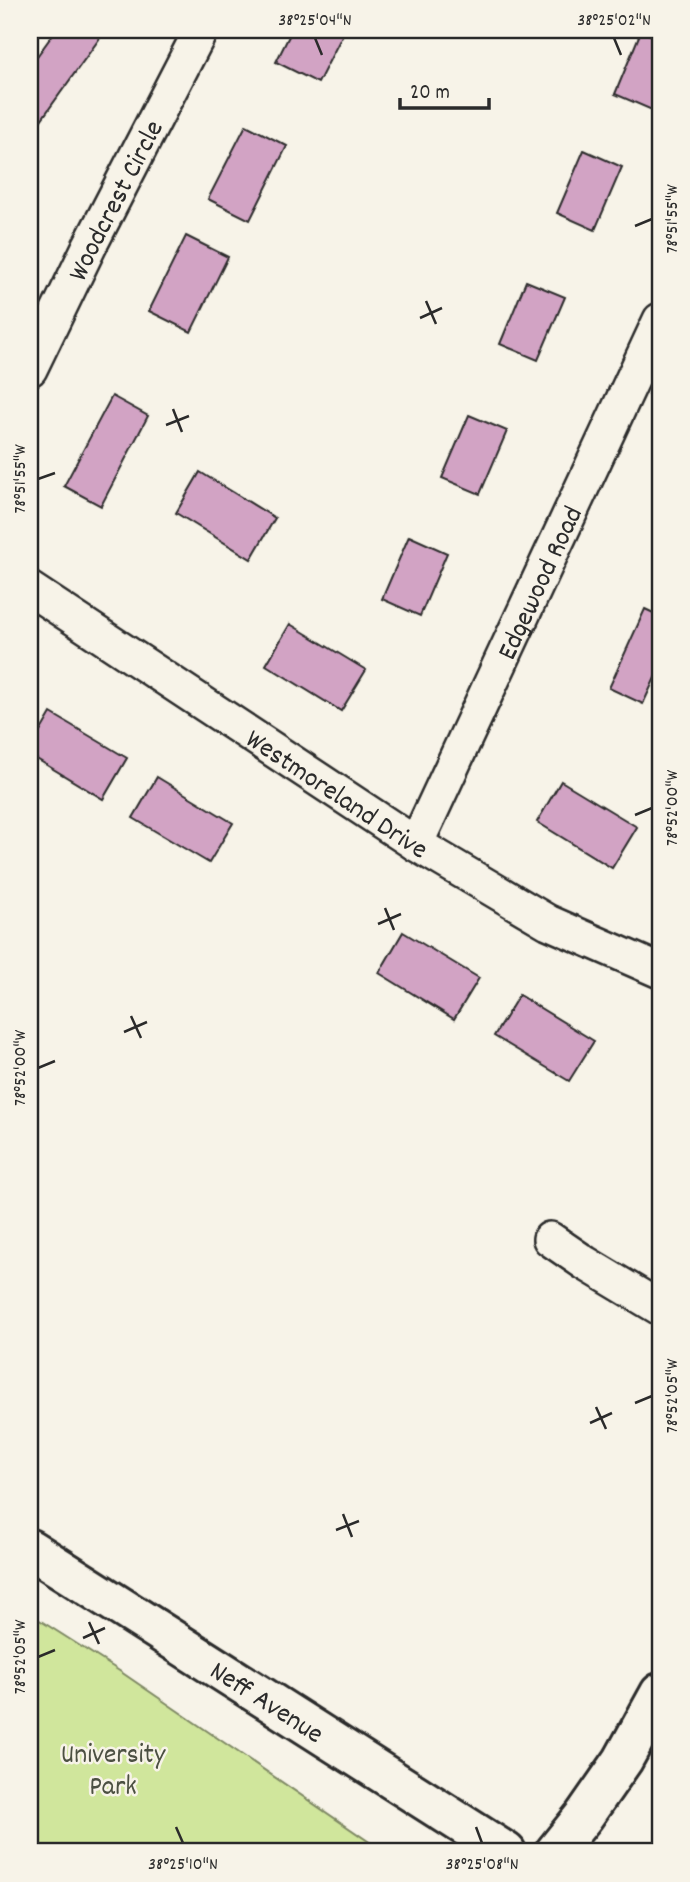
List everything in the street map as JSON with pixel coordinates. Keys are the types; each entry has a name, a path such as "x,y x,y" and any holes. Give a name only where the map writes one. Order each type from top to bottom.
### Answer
{"main road":[{"name":"Neff Avenue","path":"30,1549 506,1852"},
{"path":"555,1852 623,1760 660,1693"}],"street":[{"name":"Woodcrest Circle","path":"30,369 90,245 201,30"},
{"name":"Edgewood Road","path":"416,844 660,320"},
{"name":"Westmoreland Drive","path":"30,589 416,844 548,922 660,971"},
{"path":"550,1239 584,1263 660,1308"}],"green space":[{"name":"University Park","path":"30,1614 121,1672 384,1852 30,1852"}],"building":[{"path":"56,30 94,30 102,35 41,120 30,112 30,66"},
{"path":"292,30 345,30 318,83 276,62"},
{"path":"641,31 660,39 660,91 652,110 615,94"},
{"path":"246,125 287,146 250,220 208,199"},
{"path":"584,150 622,167 595,230 557,213"},
{"path":"186,236 228,257 191,332 149,311"},
{"path":"526,281 565,297 538,360 500,344"},
{"path":"112,396 148,416 101,506 64,486"},
{"path":"469,415 507,431 480,494 442,478"},
{"path":"200,472 275,518 251,559 176,513"},
{"path":"409,536 447,553 420,616 382,599"},
{"path":"645,609 660,616 660,667 643,704 609,688"},
{"path":"290,624 366,670 341,711 266,665"},
{"path":"51,713 127,758 103,799 30,755 30,749"},
{"path":"157,777 233,823 209,863 133,818"},
{"path":"561,781 637,827 612,868 537,822"},
{"path":"403,932 479,978 454,1019 379,973"},
{"path":"519,995 594,1041 569,1081 494,1036"}]}
